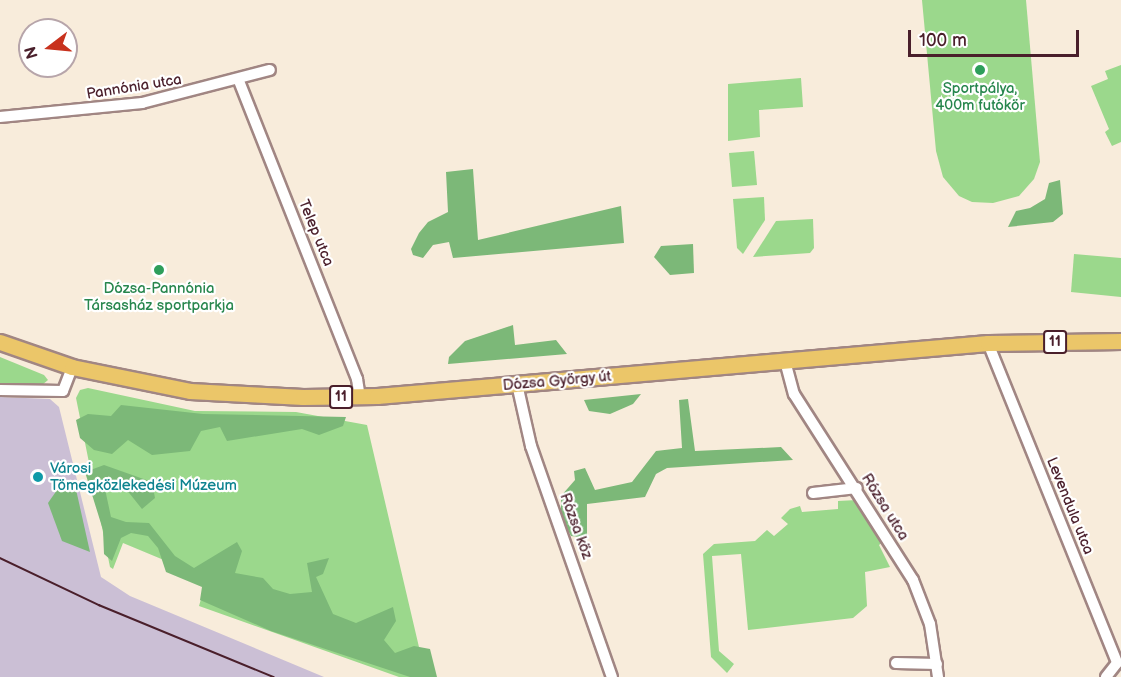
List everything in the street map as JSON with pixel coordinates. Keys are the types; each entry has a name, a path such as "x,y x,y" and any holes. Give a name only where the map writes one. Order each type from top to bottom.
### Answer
{"main road":[{"name":"Dózsa György út","path":"0,342 72,367 190,391 236,396 360,397 988,343 1121,341"}],"street":[{"name":"Pannónia utca","path":"0,117 142,104 239,81 270,70"},
{"name":"Telep utca","path":"239,81 357,379 360,397"},
{"name":"Levendula utca","path":"988,343 1119,663 1106,677"},
{"name":"Rózsa utca","path":"785,361 794,394 857,488 913,580 930,624 938,677"},
{"path":"0,390 63,391 72,367"},
{"name":"Rózsa köz","path":"517,384 531,446 573,545 612,677"},
{"path":"813,494 857,488"},
{"path":"896,663 937,664"}],"shaded area":[{"path":"0,397 50,399 59,407 101,577 130,596 324,677 0,677"}],"green space":[{"name":"Sportpálya, 400m futókör","path":"922,0 1026,0 1040,162 1034,179 1019,196 993,203 972,202 959,196 943,177 936,151"},
{"path":"1121,65 1121,142 1112,146 1105,132 1109,129 1091,86 1108,79 1105,71"},
{"path":"801,78 803,107 759,110 760,137 728,141 728,84"},
{"path":"754,151 757,185 732,187 729,153"},
{"path":"473,169 478,240 621,206 624,243 453,258 449,242 433,245 423,258 413,255 411,249 419,233 428,222 448,212 446,172"},
{"path":"1060,180 1063,214 1053,222 1008,227 1016,211 1030,208 1045,199 1049,183"},
{"path":"764,197 765,220 743,254 737,248 733,199"},
{"path":"813,219 814,248 810,253 753,257 776,221"},
{"path":"693,244 694,273 670,275 654,257 661,246"},
{"path":"1074,254 1121,258 1121,297 1071,292"},
{"path":"513,325 515,345 556,340 567,354 448,364 449,357 465,341"},
{"path":"0,357 44,375 48,380 42,385 0,383"},
{"path":"88,388 195,411 296,412 367,425 426,677 399,677 199,606 207,578 123,543 113,569 110,567 76,398 80,390"},
{"path":"641,394 633,404 610,414 589,411 584,400"},
{"path":"688,399 695,451 781,447 793,460 667,468 656,474 645,497 587,504 587,538 571,536 561,517 561,496 575,480 574,471 585,468 595,490 632,482 656,451 682,448 679,400"},
{"path":"121,405 203,414 346,417 343,426 319,435 302,429 227,441 220,427 201,431 190,451 152,455 128,440 112,454 94,450 80,438 76,420 88,414 111,416"},
{"path":"104,465 152,482 155,498 142,509 122,484 110,483 105,489 111,517 126,522 149,523 175,556 194,568 237,542 242,551 235,573 263,578 273,589 290,594 312,592 307,563 329,558 323,574 316,577 333,614 356,623 393,607 396,621 384,640 395,653 414,646 430,649 437,677 410,677 271,631 200,600 202,587 166,572 158,548 148,536 131,533 121,538 112,561 104,554 103,530 85,472"},
{"path":"75,485 90,552 62,541 48,503 57,490"},
{"path":"857,500 884,541 879,545 890,567 865,572 867,606 853,618 748,630 741,554 712,556 719,651 734,664 727,673 711,657 703,554 714,544 755,541 767,530 774,536 788,524 781,518 790,509 800,506 802,512 838,509 838,501"}],"tram line":[{"path":"0,558 99,605 274,677"}],"place":[{"name":"Sportpálya, 400m futókör","path":"980,70"},
{"name":"Dózsa-Pannónia Társasház sportparkja","path":"159,270"},
{"name":"Városi Tömegközlekedési Múzeum","path":"38,477"}]}
